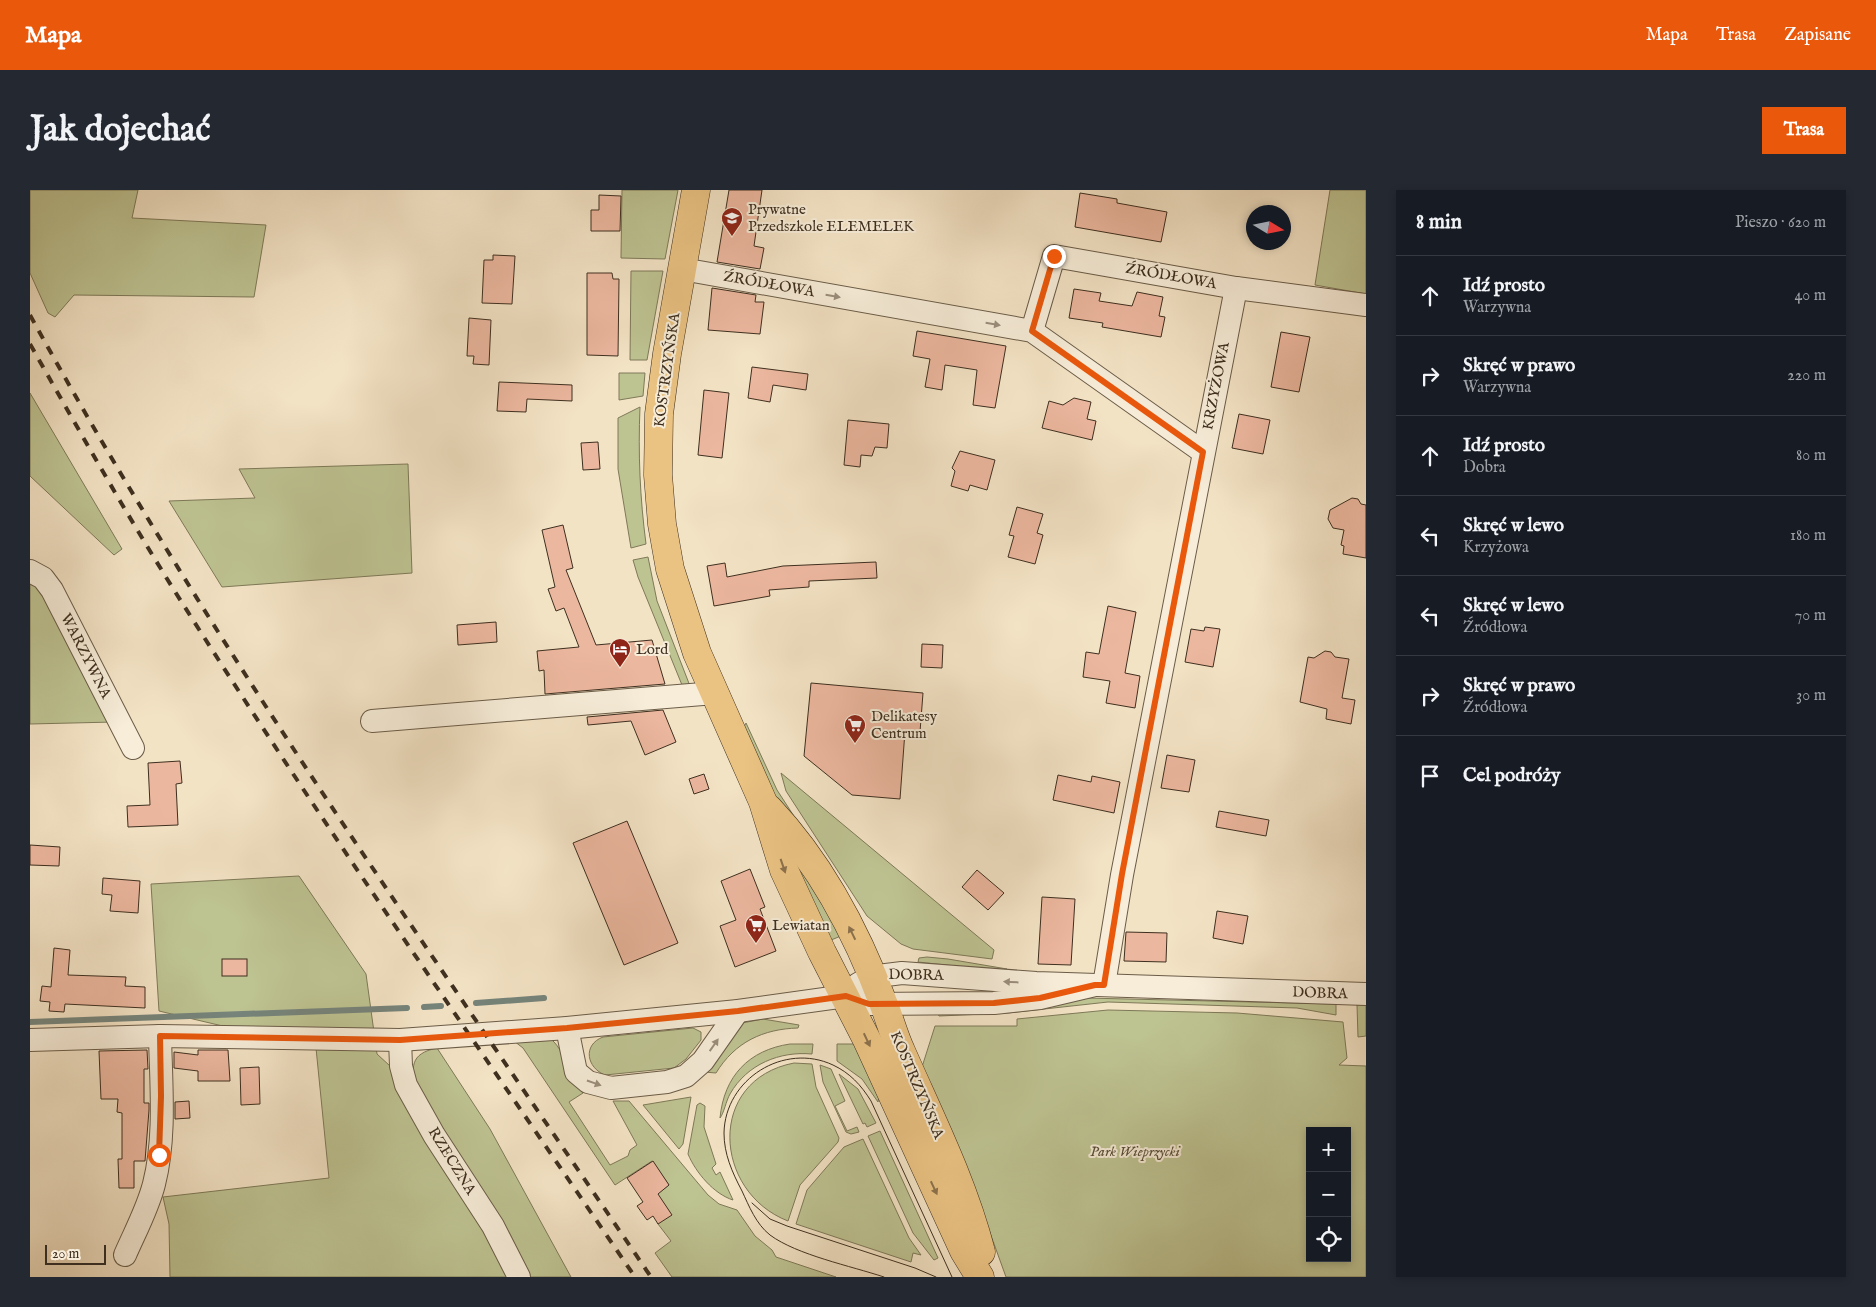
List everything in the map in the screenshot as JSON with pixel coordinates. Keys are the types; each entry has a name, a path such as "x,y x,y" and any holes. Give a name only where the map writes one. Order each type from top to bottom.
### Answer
{"main road":[{"name":"KOSTRZYŃSKA","path":"696,190 660,401 658,475 662,524 670,569 697,653 763,802 784,870 822,952 846,996 945,1210 980,1277"},
{"name":"KOSTRZYŃSKA","path":"763,802 790,831 845,918 884,1004 896,1039 956,1177 987,1277"}],"street":[{"name":"ŹRÓDŁOWA","path":"1032,331 1054,256 1236,288 1366,305"},
{"name":"ŹRÓDŁOWA","path":"682,268 1032,331 1203,452"},
{"name":"KRZYŻOWA","path":"1099,985 1236,288"},
{"name":"WARZYWNA","path":"30,571 43,578 52,590 133,748"},
{"path":"372,721 715,693"},
{"name":"DOBRA","path":"1099,985 1040,998 994,1003 869,1004 846,996 858,984 872,977 883,974 915,973 987,981 1366,994"},
{"path":"30,1040 160,1036 400,1040 567,1028 738,1011 846,996"},
{"path":"567,1028 576,1072 588,1082 611,1088 667,1082 686,1076 703,1061 738,1011"},
{"path":"126,1255 154,1186 159,1155 161,1096 160,1036"},
{"name":"RZECZNA","path":"400,1040 401,1066 406,1084 434,1135 493,1226 519,1277"}],"green space":[{"path":"30,190 138,190 132,218 266,225 254,297 74,295 55,317 48,313 30,273"},
{"path":"622,190 678,190 665,259 621,258"},
{"path":"1330,190 1366,190 1366,294 1315,285"},
{"path":"631,271 663,271 647,360 630,360"},
{"path":"619,373 645,373 643,396 619,400"},
{"path":"30,393 122,549 114,555 30,476"},
{"path":"640,407 640,476 646,544 631,548 618,469 618,418"},
{"path":"408,464 412,573 222,587 169,501 255,498 239,469"},
{"path":"648,557 657,601 690,686 682,685 638,577 633,560"},
{"path":"30,579 33,579 114,722 30,724"},
{"path":"746,723 777,790 825,864 777,800 744,727"},
{"path":"781,773 994,950 992,959 913,949 901,944 867,916 786,791"},
{"path":"797,861 841,936 831,940 795,862"},
{"path":"299,876 366,974 377,1054 390,1066 513,1277 170,1277 169,1224 163,1197 329,1178 316,1048 159,1011 151,884"},
{"path":"927,957 1007,969 1002,971 918,962 919,958"},
{"path":"1086,998 1336,1004 1336,1015 1297,1008 1108,1002 1008,1013 939,1016 935,1009"},
{"path":"1357,1005 1366,1005 1366,1036 1358,1037"},
{"name":"Park Wieprzycki","path":"1108,1010 1237,1013 1343,1022 1347,1058 1339,1065 1366,1066 1366,1277 1006,1277 980,1205 922,1067 935,1026 1017,1026 1017,1019"},
{"path":"763,1019 799,1025 798,1028 773,1031 751,1039 732,1053 716,1073 704,1072 742,1023"},
{"path":"693,1028 701,1032 701,1040 686,1059 674,1068 605,1075 594,1067 589,1056 592,1045 603,1037"},
{"path":"547,1036 559,1049 572,1079 583,1093 569,1102 610,1165 628,1156 630,1150 637,1145 613,1101 629,1101 708,1195 719,1204 737,1210 755,1236 772,1250 776,1257 836,1277 672,1277 655,1253 671,1241 658,1224 657,1194 669,1185 652,1161 615,1185 523,1048 510,1038"},
{"path":"790,1044 813,1044 812,1054 776,1057 755,1067 737,1084 720,1118 722,1103 727,1090 741,1067 762,1052"},
{"path":"837,1044 862,1044 879,1095 878,1102 862,1079 837,1061"},
{"path":"437,1048 490,1129 571,1277 526,1277 415,1091 414,1063 421,1054"},
{"path":"794,1063 812,1064 816,1087 839,1138 838,1142 800,1185 788,1221 763,1207 745,1186 734,1163 730,1138 734,1113 745,1091 765,1073"},
{"path":"820,1065 831,1069 845,1101 835,1106 847,1131 857,1127 859,1132 851,1134 846,1132 823,1082"},
{"path":"839,1074 858,1089 876,1123 867,1127 865,1123 863,1124"},
{"path":"691,1097 683,1144 679,1149 643,1105"},
{"path":"700,1103 705,1106 704,1127 716,1164 712,1168 716,1175 720,1172 733,1200 719,1193 706,1182 688,1154 697,1105"},
{"path":"880,1131 938,1258 934,1260 913,1233 868,1136"},
{"path":"863,1139 909,1238 921,1255 913,1253 911,1262 796,1224 807,1190 844,1147"}],"building":[{"path":"729,190 762,190 754,246 764,248 760,269 717,262"},
{"path":"1080,193 1117,199 1117,203 1167,212 1161,242 1075,227"},
{"path":"599,195 621,196 620,231 591,231 591,210 599,210"},
{"path":"493,255 515,256 512,304 482,303 484,260 493,260"},
{"path":"587,273 612,273 613,279 619,279 618,356 587,355"},
{"path":"712,288 756,295 755,302 764,302 760,334 708,330"},
{"path":"1074,289 1101,293 1099,301 1132,306 1137,292 1163,297 1159,316 1165,317 1161,337 1102,327 1103,323 1069,318"},
{"path":"469,318 491,320 489,365 473,364 474,356 467,356"},
{"path":"917,331 1006,346 995,408 973,405 977,370 945,365 942,390 925,387 930,359 913,356"},
{"path":"1281,332 1310,337 1299,392 1271,387"},
{"path":"752,367 808,374 806,390 773,385 770,402 748,398"},
{"path":"499,382 572,385 572,401 527,399 526,412 497,411"},
{"path":"704,390 729,393 722,458 698,455"},
{"path":"1074,398 1091,402 1087,419 1096,421 1092,440 1042,428 1049,401 1063,405"},
{"path":"1239,414 1270,420 1263,454 1232,448"},
{"path":"848,420 889,424 887,448 875,447 872,456 861,455 860,467 844,465"},
{"path":"598,442 600,469 583,470 581,443"},
{"path":"960,451 995,460 987,490 970,485 968,491 951,486 955,471 952,468"},
{"path":"1352,498 1358,499 1361,504 1366,505 1366,558 1343,554 1344,546 1341,545 1344,530 1333,528 1328,519 1330,510"},
{"path":"1017,507 1043,514 1037,533 1043,535 1035,564 1008,557 1014,536 1009,535"},
{"path":"563,525 573,568 566,570 596,645 652,640 665,684 545,694 544,670 539,671 537,651 579,647 564,608 556,611 548,589 555,587 542,530"},
{"path":"876,562 877,578 809,581 809,587 769,590 770,596 714,606 707,566 725,563 727,577 783,566"},
{"path":"1108,606 1136,612 1125,673 1140,676 1135,708 1106,703 1110,681 1083,677 1086,652 1099,654"},
{"path":"496,622 497,642 458,645 457,625"},
{"path":"1205,627 1220,629 1213,667 1185,662 1191,629 1204,631"},
{"path":"922,644 943,645 942,668 921,667"},
{"path":"1325,651 1331,652 1335,657 1349,659 1342,698 1355,700 1351,724 1326,719 1327,709 1300,702 1308,657 1314,658"},
{"name":"Delikatesy Centrum","path":"811,683 923,693 920,732 905,731 900,799 852,795 804,756"},
{"path":"663,710 676,742 645,755 631,721 588,725 587,717"},
{"path":"1167,755 1195,760 1189,792 1161,788"},
{"path":"180,761 182,783 176,784 178,825 128,827 127,806 150,805 148,763"},
{"path":"704,774 709,789 694,794 689,779"},
{"path":"1058,775 1091,782 1092,776 1120,782 1114,813 1053,800"},
{"path":"1219,811 1269,820 1266,836 1216,827"},
{"path":"627,821 678,943 624,965 573,843"},
{"path":"30,845 60,847 59,866 30,865"},
{"path":"750,869 765,907 760,909 776,951 735,967 720,926 736,920 721,881"},
{"path":"977,870 1004,893 988,910 962,887"},
{"path":"103,878 140,881 138,913 110,911 112,895 102,894"},
{"path":"1042,897 1075,899 1071,965 1038,964"},
{"path":"1217,911 1248,916 1243,944 1213,938"},
{"path":"1126,932 1167,933 1166,962 1124,961"},
{"path":"54,948 70,950 68,975 126,977 125,986 145,987 145,1008 65,1004 64,1012 49,1011 50,1002 40,1001 42,986 51,987"},
{"path":"222,959 247,959 247,976 222,976"},
{"path":"147,1050 148,1069 144,1069 144,1103 149,1103 149,1110 145,1161 134,1161 134,1188 119,1188 118,1159 122,1159 122,1113 117,1112 118,1099 101,1099 99,1051"},
{"path":"198,1050 228,1050 230,1081 198,1081 198,1071 174,1068 174,1052 198,1055"},
{"path":"259,1067 260,1104 241,1105 240,1068"},
{"path":"189,1101 190,1118 175,1119 175,1102"},
{"path":"653,1161 669,1185 658,1194 672,1215 658,1224 653,1216 647,1220 637,1206 643,1202 627,1178"}],"waterway":[{"path":"476,1003 544,998"},
{"path":"424,1007 441,1006"},
{"path":"30,1022 407,1008"}],"tram line":[{"path":"884,1277 809,1254 781,1242 765,1231 753,1214 729,1163 724,1133 727,1114 735,1096 746,1082 760,1070 777,1062 795,1058 814,1059 839,1068 859,1085 871,1101 952,1277"},
{"path":"752,1203 770,1219 787,1226 915,1268 936,1277"}],"railway":[{"path":"30,315 101,440 251,683 409,922 651,1277"},
{"path":"30,344 174,590 286,764 635,1277"}],"place":[{"name":"Prywatne Przedszkole ELEMELEK","path":"732,237"},
{"name":"Lord","path":"620,668"},
{"name":"Delikatesy Centrum","path":"855,744"},
{"name":"Lewiatan","path":"756,944"}],"route":[{"path":"159,1155 161,1096 160,1036 400,1040 439,1038 567,1028 738,1011 846,996 869,1004 994,1003 1040,998 1095,985 1104,985 1122,874 1203,452 1032,331 1054,256"}]}
